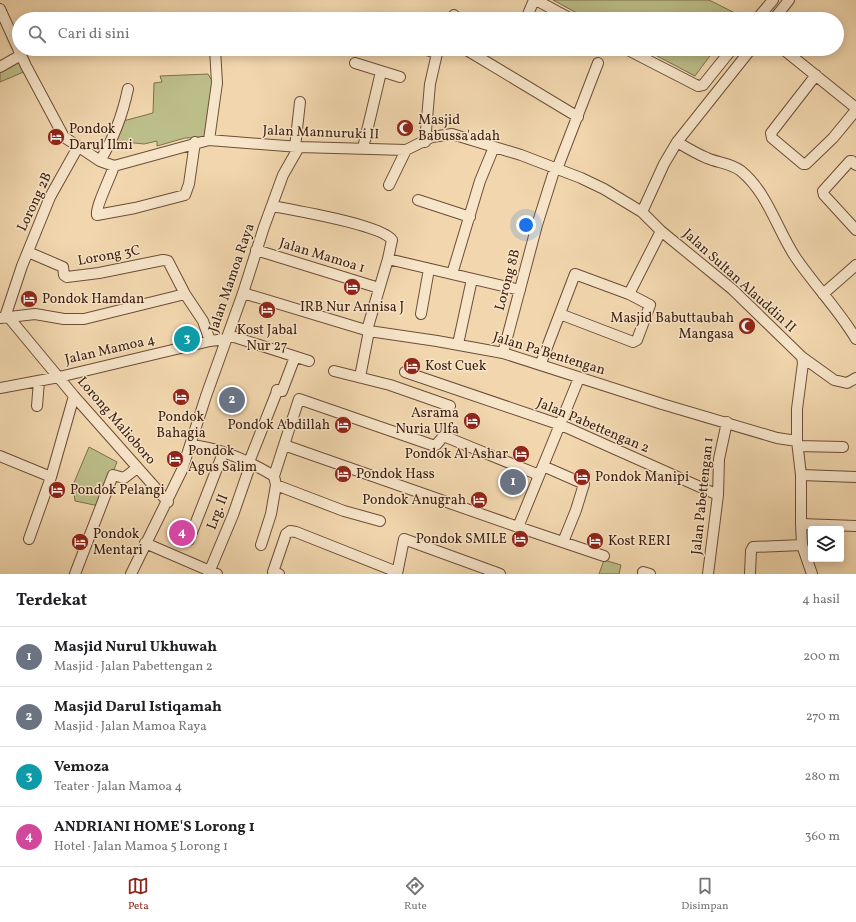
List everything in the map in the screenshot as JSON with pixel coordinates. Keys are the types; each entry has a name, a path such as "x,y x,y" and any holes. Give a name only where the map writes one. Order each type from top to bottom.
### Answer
{"street":[{"path":"529,12 535,0 558,12"},
{"path":"763,12 773,0"},
{"path":"780,12 789,0"},
{"path":"0,9 12,35"},
{"path":"0,67 19,56"},
{"path":"22,56 64,137 100,162 114,166 110,180 96,212 97,215 135,208 185,195 189,184 195,142"},
{"path":"209,140 217,83 215,56"},
{"path":"425,142 430,84 436,56"},
{"path":"477,56 578,117"},
{"path":"640,56 698,86 703,84 726,56"},
{"path":"642,212 664,164 678,142 746,56"},
{"path":"792,56 816,75 856,109 833,138 806,164 803,164 772,138 771,133 816,75"},
{"name":"Lorong 8B","path":"503,353 537,225 556,169 578,117 598,62"},
{"path":"355,63 400,77"},
{"path":"363,148 381,72"},
{"path":"100,162 115,135 124,108 128,89"},
{"path":"297,147 300,102"},
{"name":"Jalan Mannuruki II","path":"114,166 195,142 209,140 297,147 406,150 439,135 452,134 521,155 556,169 604,189 642,212"},
{"path":"678,142 706,158 733,166 747,177 765,202 795,257 844,319 856,339"},
{"name":"Lorong 2B","path":"4,314 50,197 78,147"},
{"name":"Jalan Mamoa Raya","path":"131,574 145,542 168,502 182,470 243,293 256,250 283,175 297,147"},
{"path":"452,274 480,181 494,147"},
{"path":"389,185 406,150"},
{"path":"856,165 850,161 823,189 823,192 856,230"},
{"path":"418,200 470,217"},
{"path":"272,206 353,223 390,237 392,241 368,331 360,377"},
{"name":"Jalan Sultan Alauddin II","path":"642,212 661,231 732,289 802,358 834,380 847,383 856,378"},
{"path":"629,294 661,231"},
{"name":"Jalan Mamoa 1","path":"256,250 379,288"},
{"name":"Lorong 3C","path":"28,252 63,268 64,275 67,277 166,260 170,263 185,294"},
{"path":"388,259 520,290"},
{"path":"823,294 856,265"},
{"path":"421,314 429,269"},
{"path":"541,364 575,274 629,294 650,305 637,340 634,342 560,314"},
{"path":"458,344 472,279"},
{"name":"Jalan Pa'Bentengan","path":"243,293 368,331 458,344 503,353 662,404 727,422 797,444 843,447"},
{"path":"4,314 35,314 64,319 84,319 185,294 203,321 210,341"},
{"name":"Lorong Malioboro","path":"4,314 168,502"},
{"path":"227,337 309,361"},
{"name":"Jalan Mamoa 4","path":"0,388 59,377 227,337"},
{"name":"Lrg. II","path":"213,572 250,462 276,394 278,390 282,391 295,357"},
{"path":"802,358 797,409 797,444 801,475 800,524 802,545 812,574"},
{"path":"334,371 390,385 450,406"},
{"name":"Jalan Pabettengan 2","path":"405,372 454,390 461,390 561,425 718,496"},
{"path":"518,527 579,378"},
{"path":"37,406 39,381"},
{"path":"29,539 51,477 74,396"},
{"path":"262,545 271,514 275,481 284,445 299,400 432,445 436,445 442,438 446,437 584,484 576,510 563,542"},
{"name":"Jalan Pabettengan 1","path":"708,574 718,496 720,454 727,422"},
{"path":"191,445 250,462 275,481 344,511 380,521"},
{"path":"284,445 604,556"},
{"path":"189,540 223,453"},
{"path":"0,456 51,477"},
{"path":"75,574 113,475 124,478 137,468"},
{"path":"801,475 856,477"},
{"path":"800,524 856,526"},
{"path":"279,574 273,572 286,534 290,531 296,532 397,573 404,539 500,574"},
{"path":"145,542 213,572"},
{"path":"750,574 751,551 753,547 802,545"}],"green space":[{"path":"553,0 709,0 733,12 575,12"},
{"path":"18,56 26,71 0,82 0,64"},
{"path":"657,56 710,56 695,76"},
{"path":"208,74 214,84 204,137 185,138 157,146 157,141 144,144 116,141 123,121 153,113 154,83 162,82 160,76"},
{"path":"89,447 117,462 99,506 75,501 73,485"},
{"path":"604,560 621,565 619,574 599,574"}],"place":[{"name":"Masjid Babussa'adah","path":"405,128"},
{"name":"Pondok Darul Ilmi","path":"56,137"},
{"name":"IRB Nur Annisa J","path":"352,287"},
{"name":"Pondok Hamdan","path":"29,299"},
{"name":"Kost Jabal Nur 27","path":"267,310"},
{"name":"Masjid Babuttaubah Mangasa","path":"747,326"},
{"name":"Vemoza","path":"187,339"},
{"name":"Kost Cuek","path":"412,366"},
{"name":"Pondok Bahagia","path":"181,397"},
{"name":"Masjid Darul Istiqamah","path":"232,400"},
{"name":"Asrama Nuria Ulfa","path":"472,421"},
{"name":"Pondok Abdillah","path":"343,425"},
{"name":"Pondok Al Ashar","path":"521,454"},
{"name":"Pondok Agus Salim","path":"175,459"},
{"name":"Pondok Hass","path":"343,474"},
{"name":"Pondok Manipi","path":"582,477"},
{"name":"Masjid Nurul Ukhuwah","path":"513,482"},
{"name":"Pondok Pelangi","path":"57,490"},
{"name":"Pondok Anugrah","path":"479,500"},
{"name":"ANDRIANI HOME'S Lorong 1","path":"182,533"},
{"name":"Pondok SMILE","path":"520,539"},
{"name":"Kost RERI","path":"595,541"},
{"name":"Pondok Mentari","path":"80,542"}]}
